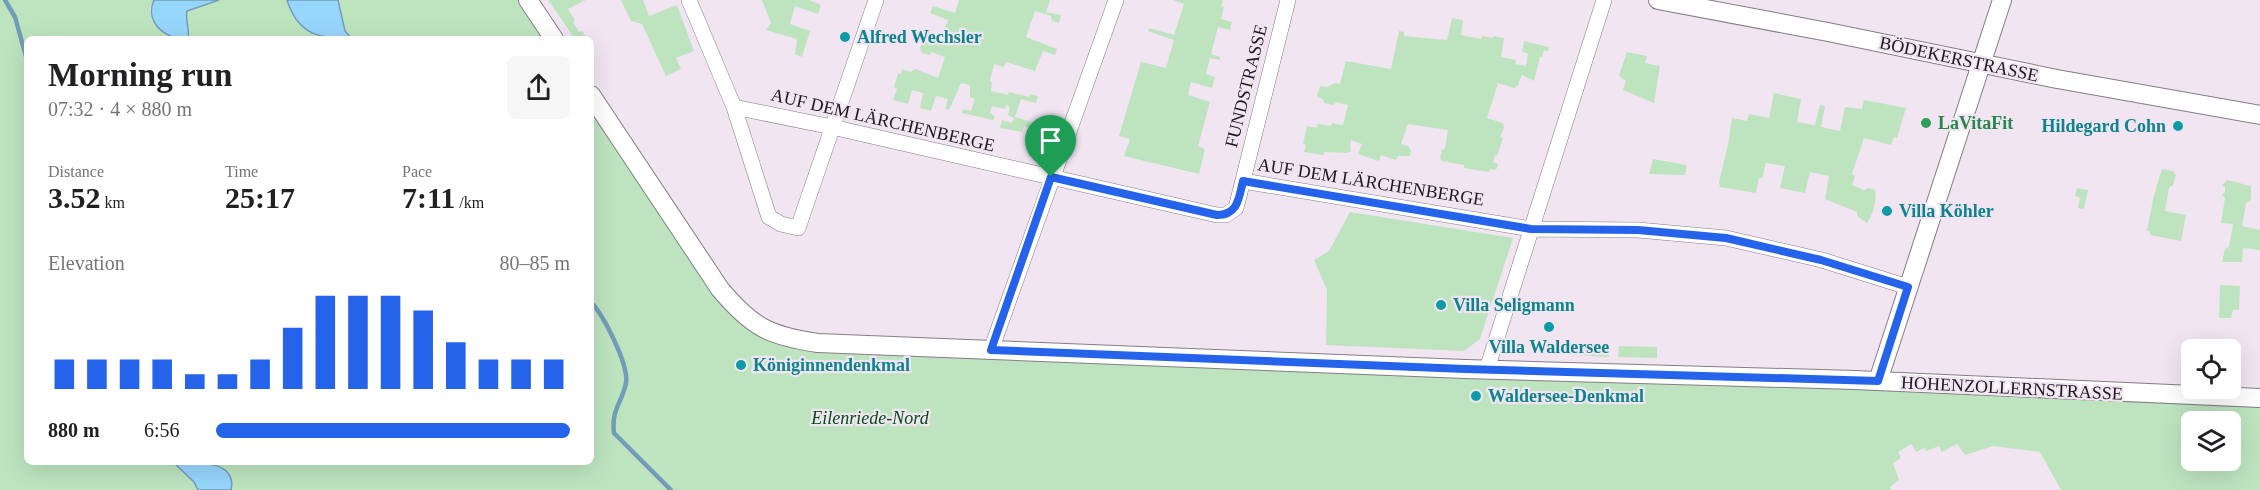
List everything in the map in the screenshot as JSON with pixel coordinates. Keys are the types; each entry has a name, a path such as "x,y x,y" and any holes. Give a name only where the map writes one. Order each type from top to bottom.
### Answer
{"street":[{"path":"528,0 552,36"},
{"path":"689,0 734,107 769,217 781,224 798,228 876,0"},
{"path":"991,350 1116,0"},
{"name":"FUNDSTRASSE","path":"1243,181 1288,0"},
{"path":"1487,369 1604,0"},
{"name":"BÖDEKERSTRASSE","path":"1658,0 1981,64 2260,115"},
{"path":"1878,381 2002,0"},
{"name":"HOHENZOLLERNSTRASSE","path":"594,100 716,284 740,313 778,336 818,343 1487,369 1878,381 2260,398"},
{"name":"AUF DEM LÄRCHENBERGE","path":"734,107 832,127 1217,215 1226,215 1236,208 1243,181 1531,229 1638,230 1726,238 1821,260 1908,287"}],"green space":[{"path":"0,0 154,0 150,8 151,16 190,30 186,21 187,11 219,0 287,0 301,23 319,36 24,36 24,465 176,465 194,482 198,490 0,490"},
{"path":"338,0 528,0 552,36 349,36 345,31"},
{"path":"548,0 586,0 568,9 579,32 582,31 586,36 573,36"},
{"path":"621,0 643,0 649,16 677,5 694,51 676,58 681,69 666,76 642,24 631,21"},
{"path":"762,0 809,0 821,5 818,14 795,6 790,24 810,31 802,57 795,54 797,39 766,30 771,23"},
{"path":"959,0 1050,0 1046,12 1061,15 1059,23 1052,21 1051,16 1035,11 1026,37 1057,49 1055,55 1043,51 1035,71 1006,62 1004,67 994,64 990,81 992,82 991,91 1008,95 1009,92 1029,97 1030,94 1038,96 1036,103 1021,99 1015,117 1031,122 1030,128 1024,126 1022,132 1000,128 1002,120 1012,123 1014,118 1008,115 1010,107 1006,105 1005,109 992,106 990,113 995,116 993,120 962,113 963,109 971,111 975,99 970,97 970,85 961,83 949,110 945,109 948,99 936,96 931,111 920,108 923,93 912,90 908,104 893,100 897,89 894,87 898,73 901,74 902,69 911,72 915,69 938,78 945,57 931,52 930,55 922,53 920,48 924,36 920,35 921,31 941,39 948,20 930,13 933,6 955,13"},
{"path":"1173,0 1223,0 1221,19 1232,22 1230,30 1218,27 1211,54 1220,57 1220,60 1210,58 1206,74 1215,77 1212,88 1191,82 1188,95 1210,102 1198,146 1205,149 1199,174 1124,156 1130,139 1119,136 1141,62 1166,68 1174,40 1148,31 1149,28 1174,35 1184,4"},
{"path":"1452,18 1463,20 1461,35 1481,39 1482,36 1504,38 1501,57 1516,60 1515,64 1526,66 1528,53 1522,52 1524,41 1549,47 1548,51 1544,50 1540,57 1534,81 1522,75 1519,85 1514,88 1498,83 1487,118 1503,123 1504,128 1500,137 1503,138 1493,162 1498,164 1496,170 1490,169 1489,172 1464,168 1464,165 1442,161 1440,158 1445,148 1448,130 1408,124 1401,144 1408,146 1411,150 1410,156 1398,156 1396,160 1381,155 1379,161 1358,154 1362,144 1351,140 1351,151 1348,153 1324,152 1324,155 1304,152 1306,145 1303,144 1307,126 1317,128 1318,124 1331,126 1332,123 1343,125 1348,105 1336,102 1334,105 1324,103 1323,99 1317,97 1320,86 1340,84 1346,61 1391,69 1399,31 1404,32 1404,36 1447,40"},
{"path":"1627,52 1647,56 1645,63 1660,66 1654,103 1623,90 1626,80 1619,75"},
{"path":"1774,93 1801,99 1797,122 1815,125 1820,105 1825,106 1821,127 1840,131 1845,107 1862,109 1864,100 1906,108 1897,138 1894,137 1891,145 1864,138 1852,174 1855,176 1852,185 1864,190 1868,188 1875,190 1874,207 1867,223 1857,216 1857,212 1825,199 1829,176 1810,172 1805,193 1780,188 1785,166 1766,163 1762,178 1759,178 1756,193 1720,187 1719,182 1732,118 1747,121 1749,114 1769,118"},
{"name":"Eilenriede-Nord","path":"594,100 716,284 778,335 2181,395 2181,399 2260,398 2260,490 2061,490 2040,452 1993,446 1965,455 1957,444 1942,452 1939,446 1927,451 1925,448 1916,452 1911,444 1898,452 1901,458 1893,463 1899,480 1890,487 1891,490 231,490 232,483 229,473 214,465 594,465"},
{"path":"1653,159 1687,165 1685,175 1649,174"},
{"path":"2162,169 2173,171 2176,175 2173,185 2169,188 2165,211 2186,215 2181,241 2150,235 2150,231 2147,231"},
{"path":"2227,180 2251,186 2251,200 2246,203 2242,226 2260,230 2260,250 2243,248 2242,262 2222,262 2225,249 2229,247 2233,224 2221,223 2225,198 2222,194 2225,192 2225,187 2222,185"},
{"path":"2077,188 2088,190 2082,209 2078,208 2080,198 2075,196"},
{"path":"1350,212 1513,238 1480,339 1464,351 1326,345 1327,290 1314,260 1329,251"},
{"path":"2220,285 2240,286 2239,310 2233,310 2231,318 2219,318"},
{"path":"1574,344 1610,345 1609,357 1573,355"},
{"path":"1619,346 1657,347 1657,358 1618,357"}],"water":[{"path":"154,0 219,0 187,11 188,36 172,36 165,33 155,22 152,8"},
{"path":"287,0 338,0 345,31 349,36 320,36 312,33 297,21"},
{"path":"176,465 214,465 221,468 228,473 231,490 198,490 194,482"}],"waterway":[{"path":"5,0 15,17 24,49"},
{"path":"594,306 620,353 626,375 626,383 614,418 614,433 671,490"}],"place":[{"name":"Alfred Wechsler","path":"845,37"},
{"name":"LaVitaFit","path":"1926,123"},
{"name":"Hildegard Cohn","path":"2178,126"},
{"name":"Villa Köhler","path":"1887,211"},
{"name":"Villa Seligmann","path":"1441,305"},
{"name":"Villa Waldersee","path":"1549,327"},
{"name":"Königinnendenkmal","path":"741,365"},
{"name":"Waldersee-Denkmal","path":"1476,396"}],"route":[{"path":"1051,177 1217,215 1226,215 1236,208 1243,181 1531,229 1638,230 1726,238 1821,260 1908,287 1878,381 1465,369 991,350 1051,177"}]}
